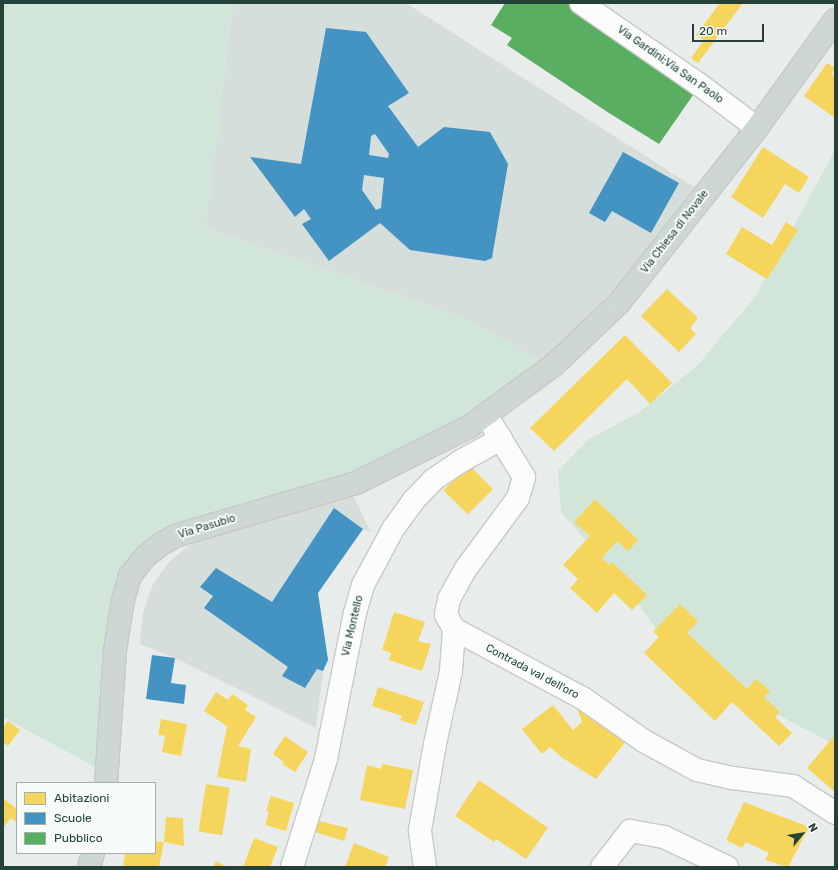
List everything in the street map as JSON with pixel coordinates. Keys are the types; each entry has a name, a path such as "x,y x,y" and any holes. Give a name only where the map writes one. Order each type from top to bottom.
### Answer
{"main road":[{"name":"Via Chiesa di Novale","path":"486,415 555,364 619,303 757,128 835,20"},
{"name":"Via Pasubio","path":"106,782 115,650 123,600 130,576 145,557 161,544 178,535 356,483 469,427 486,415"},
{"path":"89,867 93,854"}],"street":[{"name":"Via Gardini;Via San Paolo","path":"581,3 700,85 757,128"},
{"path":"425,867 420,830 435,744 451,670 454,629 446,615 449,599 465,570 518,498 524,477 486,415"},
{"name":"Via Montello","path":"292,867 326,759 355,613 363,584 393,529 413,501 433,480 461,461 501,439"},
{"name":"Contrada val dell'oro","path":"454,629 584,699 644,740 697,770 733,778 792,786 835,813"},
{"path":"602,867 630,831 664,836 726,867"}],"shaded area":[{"path":"233,3 406,3 705,194 548,364 467,320 411,299 205,228"},
{"path":"351,491 371,532 362,529 318,593 328,660 323,671 316,728 175,658 140,644 143,612 153,584 169,562 188,546 210,534"}],"green space":[{"path":"3,3 233,3 205,228 411,299 467,320 548,364 491,410 375,470 182,531 146,559 117,631 110,775 3,717"},
{"path":"835,150 835,745 773,712 662,637 622,581 561,512 558,471 589,439 638,413 696,367 755,297"}],"building: Abitazioni":[{"path":"720,3 743,3 698,63 691,58 704,40 696,35"},
{"path":"827,63 835,68 832,74 835,77 835,118 804,96"},
{"path":"763,147 809,177 799,193 785,184 763,218 731,197"},
{"path":"786,222 798,230 767,279 726,254 742,227 772,245"},
{"path":"667,289 698,318 690,328 696,334 679,352 641,316"},
{"path":"625,335 672,383 650,404 627,379 554,451 530,428"},
{"path":"469,465 493,489 468,514 444,490"},
{"path":"595,499 638,540 628,551 617,541 602,558 609,565 612,562 647,595 632,610 614,593 597,613 570,588 578,579 563,565 590,536 574,522"},
{"path":"680,604 698,621 687,633 747,689 756,679 770,691 764,697 780,712 775,717 792,733 779,746 732,702 715,721 644,653 659,637 653,632"},
{"path":"394,612 425,622 418,641 431,644 422,671 389,660 391,653 382,650"},
{"path":"378,687 424,702 416,725 400,720 402,716 372,706"},
{"path":"216,692 228,700 232,694 248,705 245,710 256,717 238,746 251,749 246,782 217,777 227,726 204,711"},
{"path":"573,698 627,740 596,779 561,757 550,747 542,754 522,729 553,705 573,730 582,722"},
{"path":"161,719 187,724 181,756 162,752 165,736 158,735"},
{"path":"8,721 20,730 8,746 3,742 3,727"},
{"path":"285,736 308,752 295,772 282,764 284,762 273,754"},
{"path":"833,737 835,739 835,792 807,768"},
{"path":"382,764 413,770 405,809 360,800 367,765 381,769"},
{"path":"479,780 548,828 526,859 496,839 494,842 455,816"},
{"path":"206,784 230,788 222,835 198,831"},
{"path":"271,796 294,803 286,831 265,825 269,812 266,811"},
{"path":"3,798 16,808 16,822 11,818 3,828"},
{"path":"744,802 809,827 788,867 765,860 769,853 746,842 742,848 726,840"},
{"path":"166,817 183,818 184,846 164,842"},
{"path":"319,821 348,828 344,841 315,832"},
{"path":"254,838 278,847 270,867 243,867"},
{"path":"156,841 164,842 159,867 123,867 125,854 156,854"},
{"path":"354,843 389,857 385,867 345,867"},
{"path":"216,861 227,867 213,867"}],"building: Scuole":[{"path":"326,28 366,32 409,93 388,106 418,147 444,127 490,132 508,164 492,258 485,261 410,250 380,223 329,261 302,224 311,219 304,209 295,217 250,157 301,164","holes":["375,134 389,154 388,158 369,155 371,136","364,175 384,178 381,208 376,210 362,190"]},
{"path":"623,152 679,183 651,233 612,211 605,222 589,213"},
{"path":"334,508 363,529 318,593 328,660 323,671 317,669 305,688 282,676 288,667 204,608 213,596 200,587 216,568 272,602"},
{"path":"152,655 175,658 171,683 186,685 184,704 146,699"}],"building: Pubblico":[{"path":"505,3 569,3 645,55 698,88 659,144 609,113 507,45 512,38 491,25"}]}
